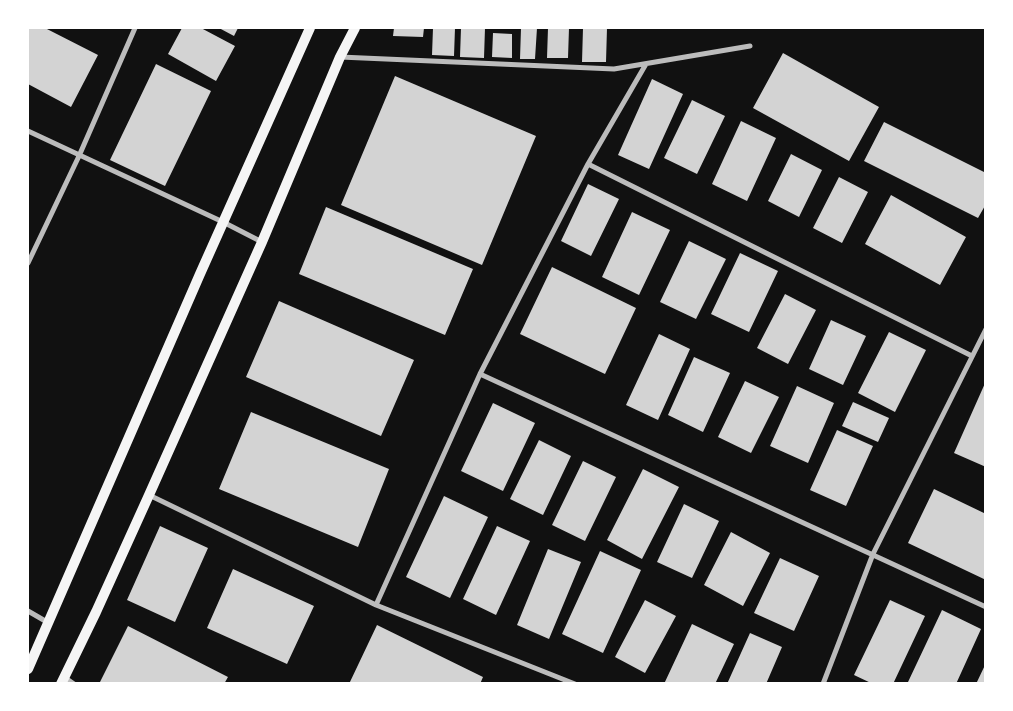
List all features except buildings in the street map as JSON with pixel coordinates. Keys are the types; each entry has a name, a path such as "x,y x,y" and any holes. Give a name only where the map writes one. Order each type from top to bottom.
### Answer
{"main road":[{"path":"28,669 47,622 310,28"},
{"path":"62,680 96,612 149,495 262,242 340,57 355,28"}],"street":[{"path":"28,263 135,28"},
{"path":"340,57 614,69 750,46"},
{"path":"376,605 480,374 588,164 646,64"},
{"path":"28,131 262,242"},
{"path":"588,164 972,356"},
{"path":"823,684 873,554 986,329"},
{"path":"480,374 986,607"},
{"path":"149,495 376,605 575,684"},
{"path":"28,611 47,622"},
{"path":"62,680 74,684"}]}
